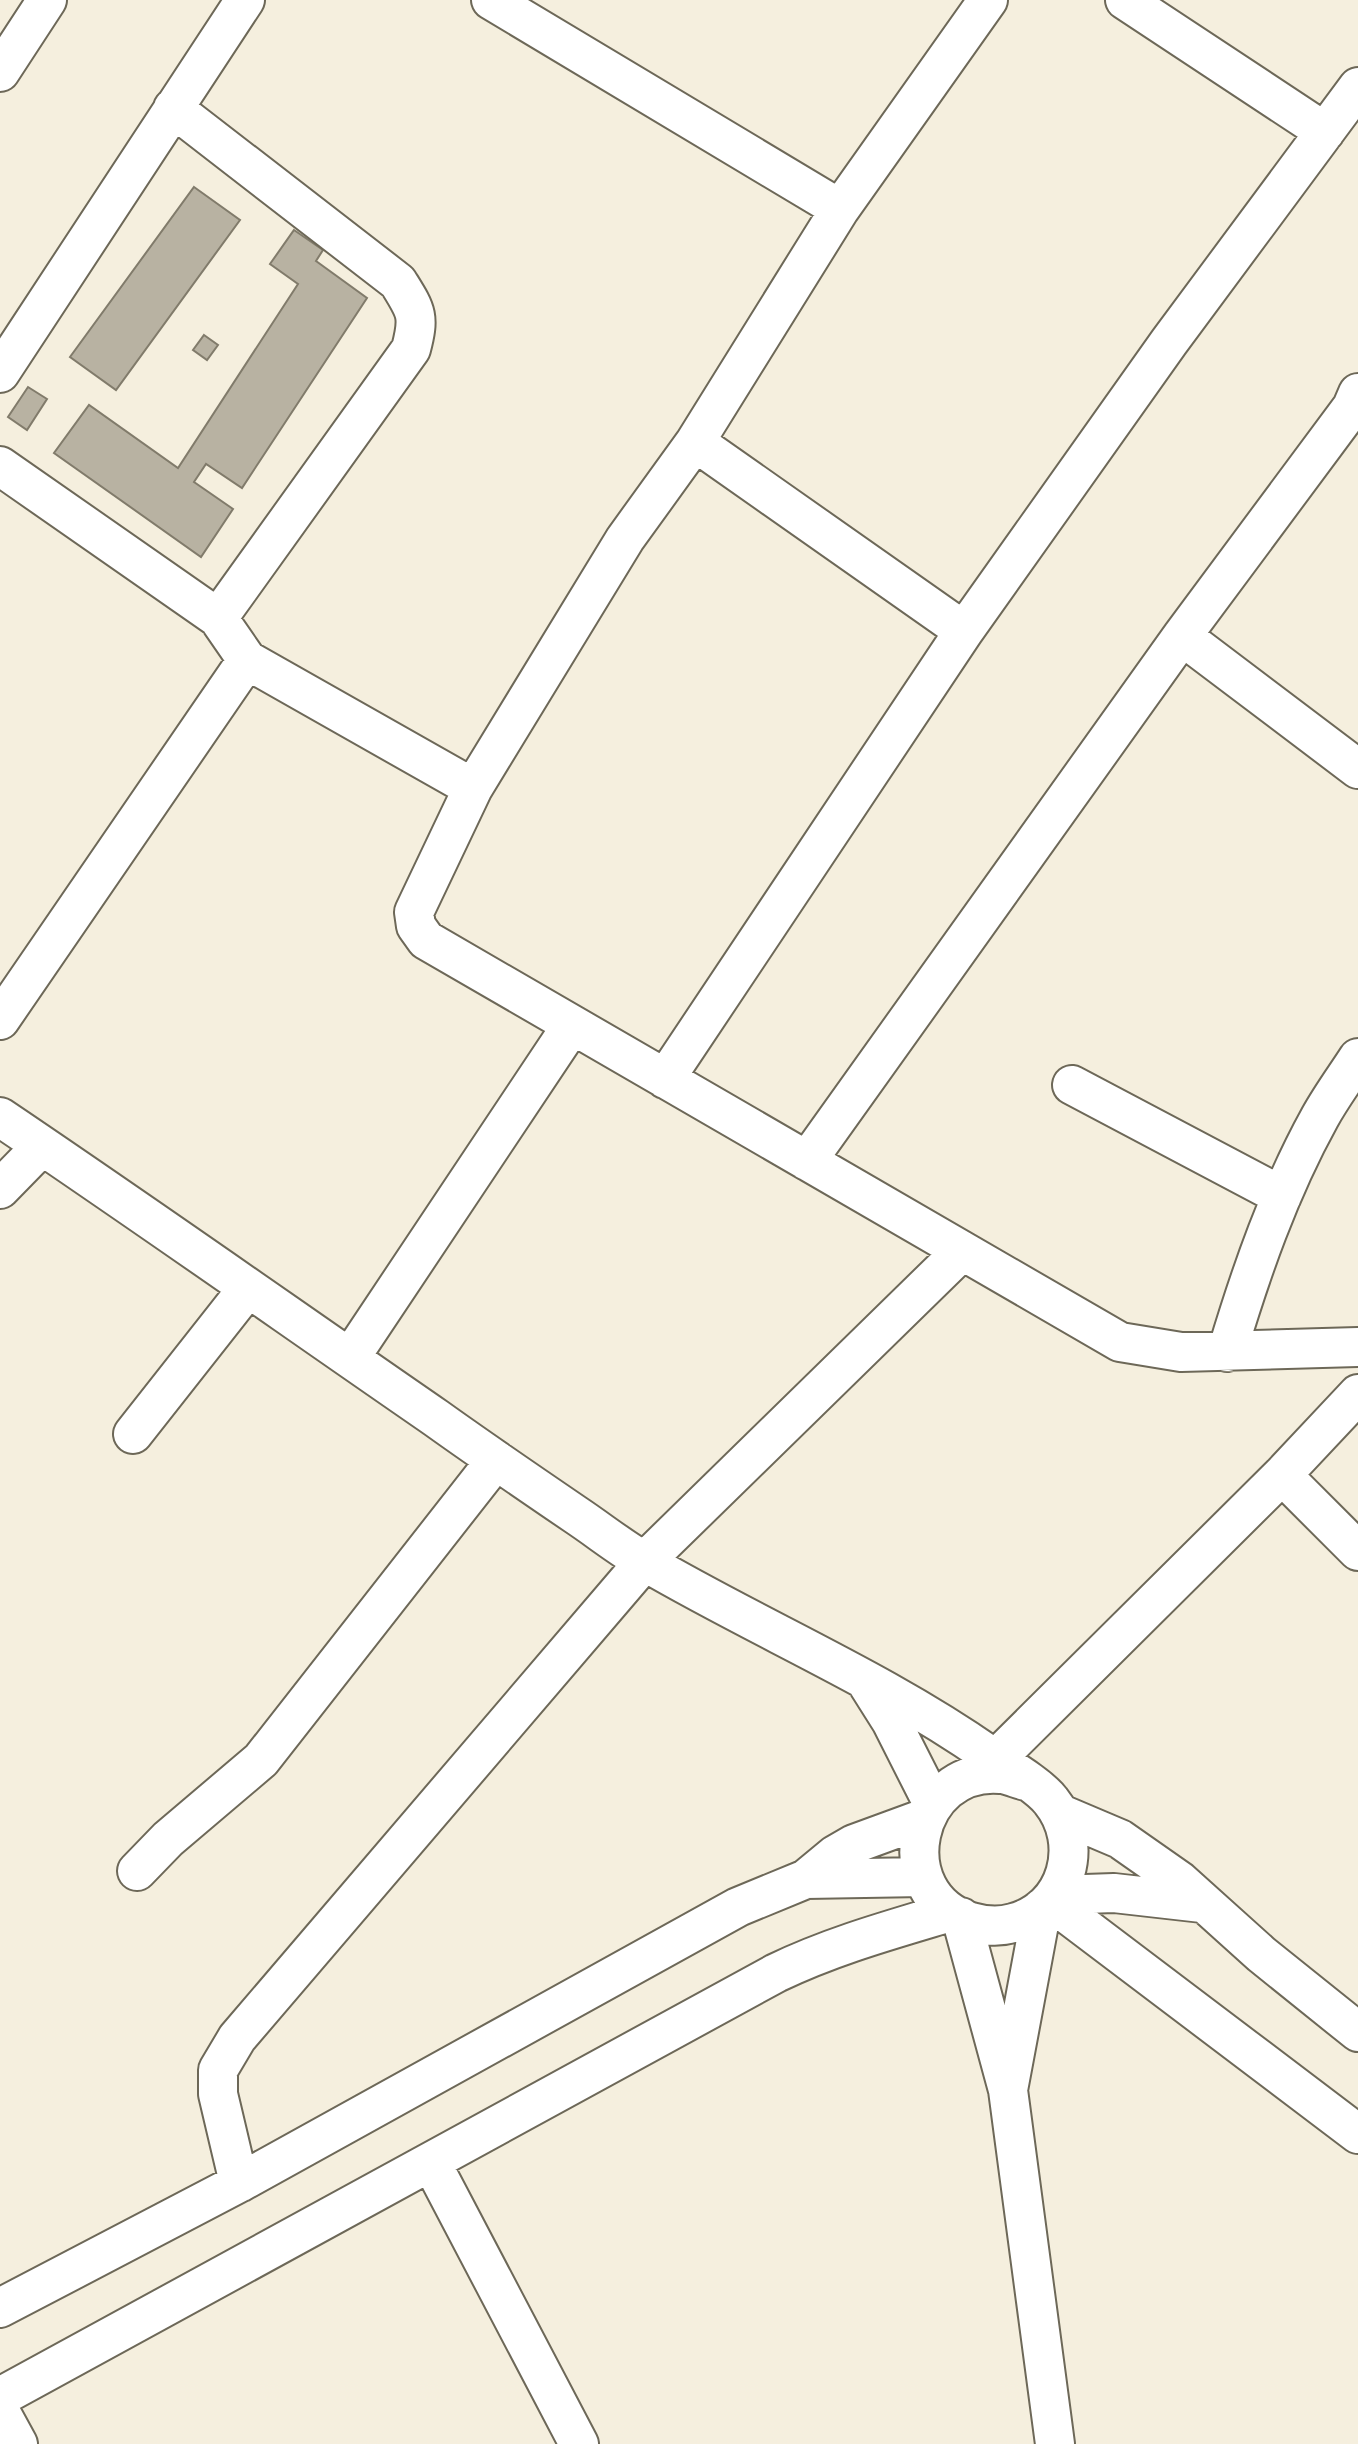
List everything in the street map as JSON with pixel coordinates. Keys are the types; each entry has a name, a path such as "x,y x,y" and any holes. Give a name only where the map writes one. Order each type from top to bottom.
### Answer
{"street":[{"path":"0,72 47,0"},
{"path":"0,373 245,0"},
{"path":"491,0 840,209"},
{"path":"988,0 840,209 695,442 625,539 473,788 414,912 416,926 426,940 1120,1342 1181,1352 1358,1347"},
{"path":"1125,0 1325,132"},
{"path":"665,1079 964,631 1169,342 1358,87"},
{"path":"173,108 398,282 415,309 417,326 411,349 218,618"},
{"path":"807,1161 1182,636 1352,407 1358,393"},
{"path":"695,442 964,631"},
{"path":"0,466 218,618 247,660 473,788"},
{"path":"1182,636 1358,769"},
{"path":"0,1020 247,660"},
{"path":"349,1358 572,1025"},
{"path":"1227,1352 1250,1275 1282,1196 1320,1117 1358,1058"},
{"path":"1072,1084 1282,1196"},
{"path":"0,1117 644,1562 866,1681 945,1724 1046,1794 1061,1814 1070,1840 1068,1869 1049,1901 1033,1915 1013,1923 990,1926 969,1922 955,1915 933,1897 923,1877 918,1848 929,1811 891,1721 866,1681"},
{"path":"0,1189 42,1146"},
{"path":"239,2183 218,2094 218,2070 237,2038 644,1562 962,1251"},
{"path":"133,1434 248,1288"},
{"path":"996,1759 1282,1475 1358,1394"},
{"path":"137,1871 169,1839 261,1760 496,1460"},
{"path":"1282,1475 1358,1551"},
{"path":"0,2308 239,2183 738,1907 806,1879 835,1855 854,1844 929,1811 953,1787 976,1777 1001,1774 1026,1782"},
{"path":"1061,1814 1119,1839 1180,1881 1261,1954 1358,2032"},
{"path":"806,1879 923,1877"},
{"path":"1049,1901 1114,1894 1202,1903"},
{"path":"1008,2090 1049,1901"},
{"path":"1049,1901 1358,2134"},
{"path":"955,1915 1008,2090 1055,2444"},
{"path":"0,2396 776,1973 865,1937 955,1915"},
{"path":"431,2162 579,2444"},
{"path":"0,2411 18,2444"}],"building":[{"path":"194,187 240,220 116,390 70,357"},
{"path":"294,230 323,250 316,261 367,298 242,488 206,464 194,482 233,509 201,557 54,453 89,405 178,468 298,284 270,264"},
{"path":"204,335 218,345 207,360 193,350"},
{"path":"28,387 47,399 27,430 8,417"}]}
